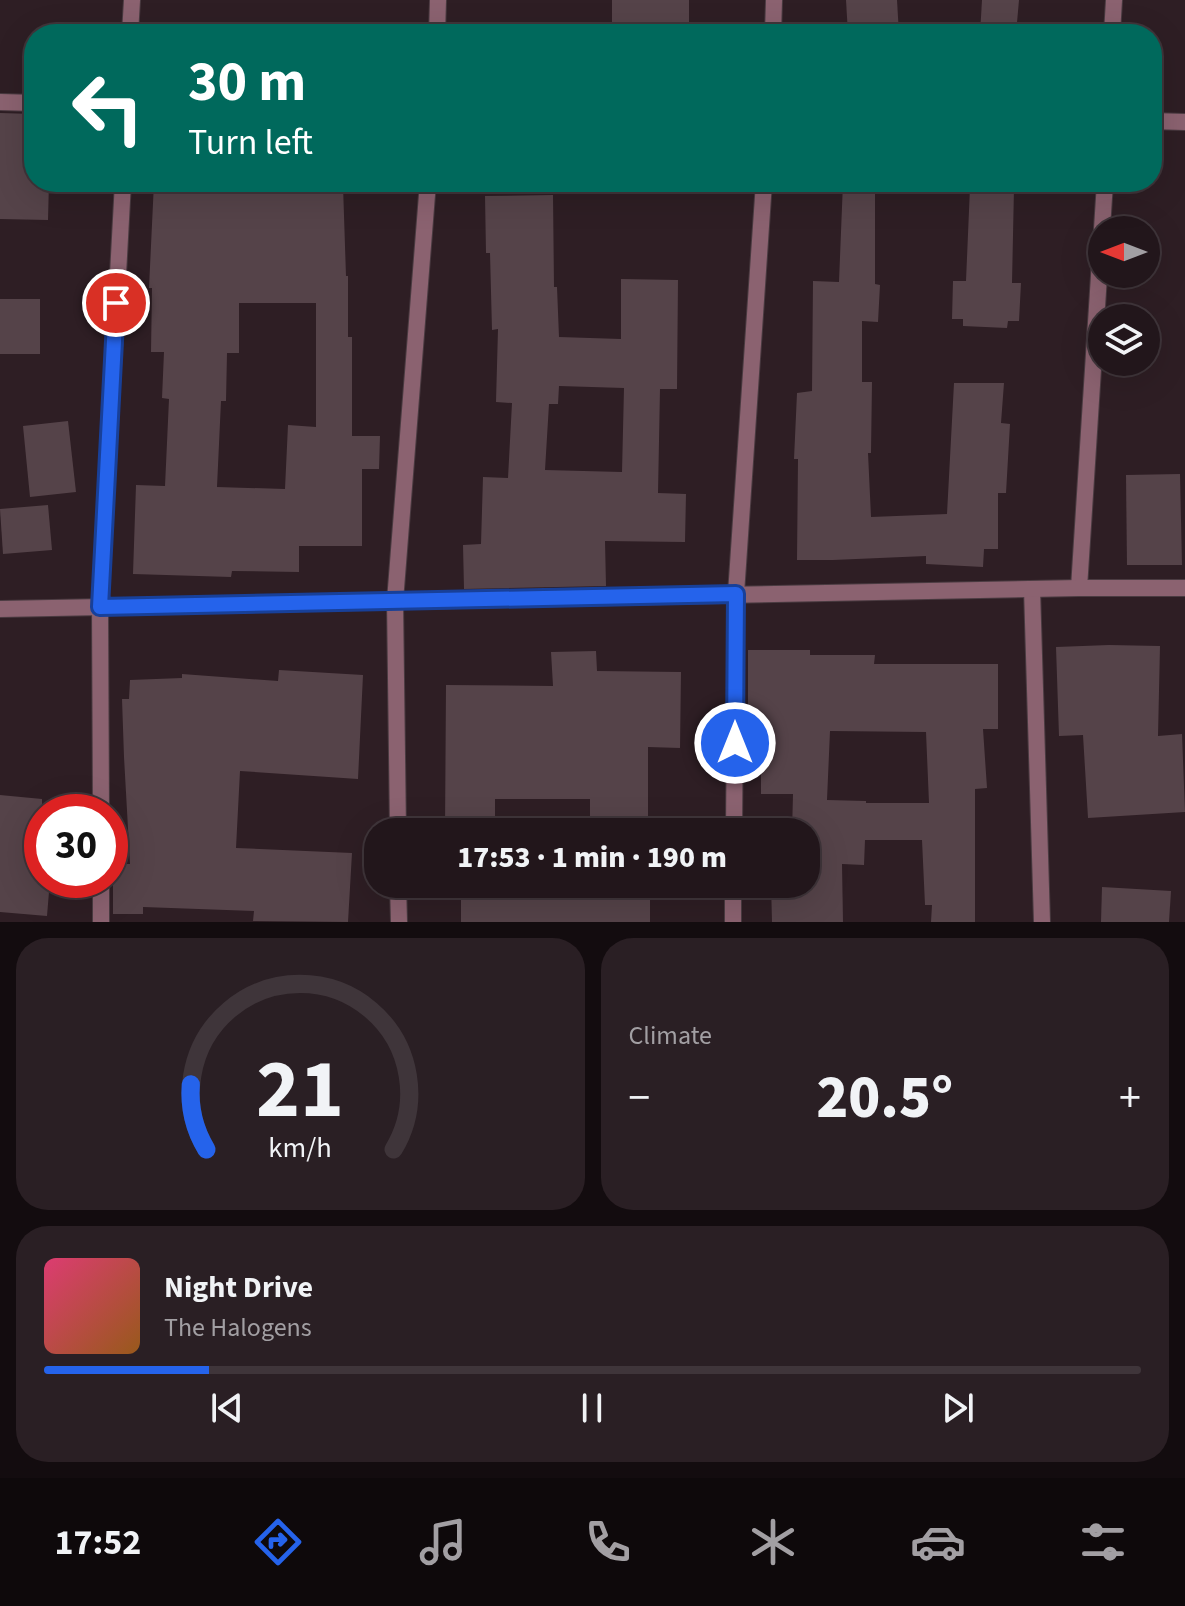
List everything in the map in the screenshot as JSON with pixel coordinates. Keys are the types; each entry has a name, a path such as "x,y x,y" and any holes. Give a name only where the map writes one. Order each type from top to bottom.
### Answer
{"street":[{"path":"131,24 132,0"},
{"path":"437,24 438,0"},
{"path":"773,24 774,0"},
{"path":"1113,24 1114,0"},
{"path":"0,102 24,103"},
{"path":"1162,121 1185,122"},
{"path":"101,794 100,607 122,192"},
{"path":"398,818 395,601 427,192"},
{"path":"734,818 736,594 763,192"},
{"path":"1079,588 1104,192"},
{"path":"0,609 1185,588"},
{"path":"1032,589 1042,922"},
{"path":"101,898 101,922"},
{"path":"398,898 399,922"},
{"path":"733,898 733,922"}],"building":[{"path":"612,0 689,0 689,24 612,24"},
{"path":"846,0 897,0 898,24 847,24"},
{"path":"982,0 1019,0 1017,24 981,24"},
{"path":"0,113 24,114 24,192 49,192 48,220 0,219"},
{"path":"154,192 343,192 348,337 352,337 352,436 380,436 379,469 362,469 362,546 299,546 299,572 232,571 231,577 133,574 136,485 165,486 169,399 162,398 164,352 151,352 152,288 149,288","holes":["239,303 316,303 316,427 288,425 285,489 217,487 221,401 226,401 227,353 239,353"]},
{"path":"843,192 875,192 875,284 880,285 878,322 862,321 862,382 872,382 871,453 868,453 871,517 947,514 954,383 1004,383 1001,423 1010,424 1006,493 998,493 998,549 984,549 983,567 926,564 926,556 797,560 798,459 794,459 797,393 812,391 813,281 839,282"},
{"path":"970,192 1014,192 1012,283 1021,283 1019,321 1008,321 1007,328 963,326 963,319 952,319 953,281 966,281"},
{"path":"553,195 554,287 557,287 559,337 621,339 621,279 678,280 677,389 660,389 658,493 686,494 685,542 605,541 606,586 464,589 463,545 481,544 483,477 508,478 512,403 496,402 498,329 492,330 485,196","holes":["559,386 624,388 622,472 545,470 549,404 558,404"]},
{"path":"0,299 40,299 40,354 0,354"},
{"path":"68,421 76,492 30,497 23,426"},
{"path":"1180,474 1182,565 1127,565 1126,475"},
{"path":"48,505 52,550 3,554 0,509"},
{"path":"1160,646 1158,736 1182,734 1185,812 1088,818 1083,735 1059,736 1056,647"},
{"path":"748,650 810,650 810,655 875,655 874,664 998,664 998,729 983,729 987,788 975,789 975,922 931,922 932,905 925,905 922,840 865,840 864,865 842,864 843,922 772,922 771,898 820,898 820,818 792,818 793,794 761,794 761,721 748,721","holes":["830,731 926,732 929,803 827,800"]},
{"path":"596,651 597,671 681,672 680,748 648,747 648,818 590,818 590,799 495,799 495,818 445,818 446,685 553,686 551,652"},
{"path":"279,670 363,675 358,779 240,771 236,848 352,853 348,922 253,921 254,911 143,907 143,914 113,914 113,898 128,898 128,794 122,699 129,699 130,680 182,678 182,674 278,681"},
{"path":"0,795 24,797 24,898 48,898 47,916 0,912"},
{"path":"1102,887 1171,891 1169,922 1101,922"},
{"path":"461,898 650,898 650,922 461,922"}],"route":[{"path":"116,303 100,607 736,594 735,743"}]}
